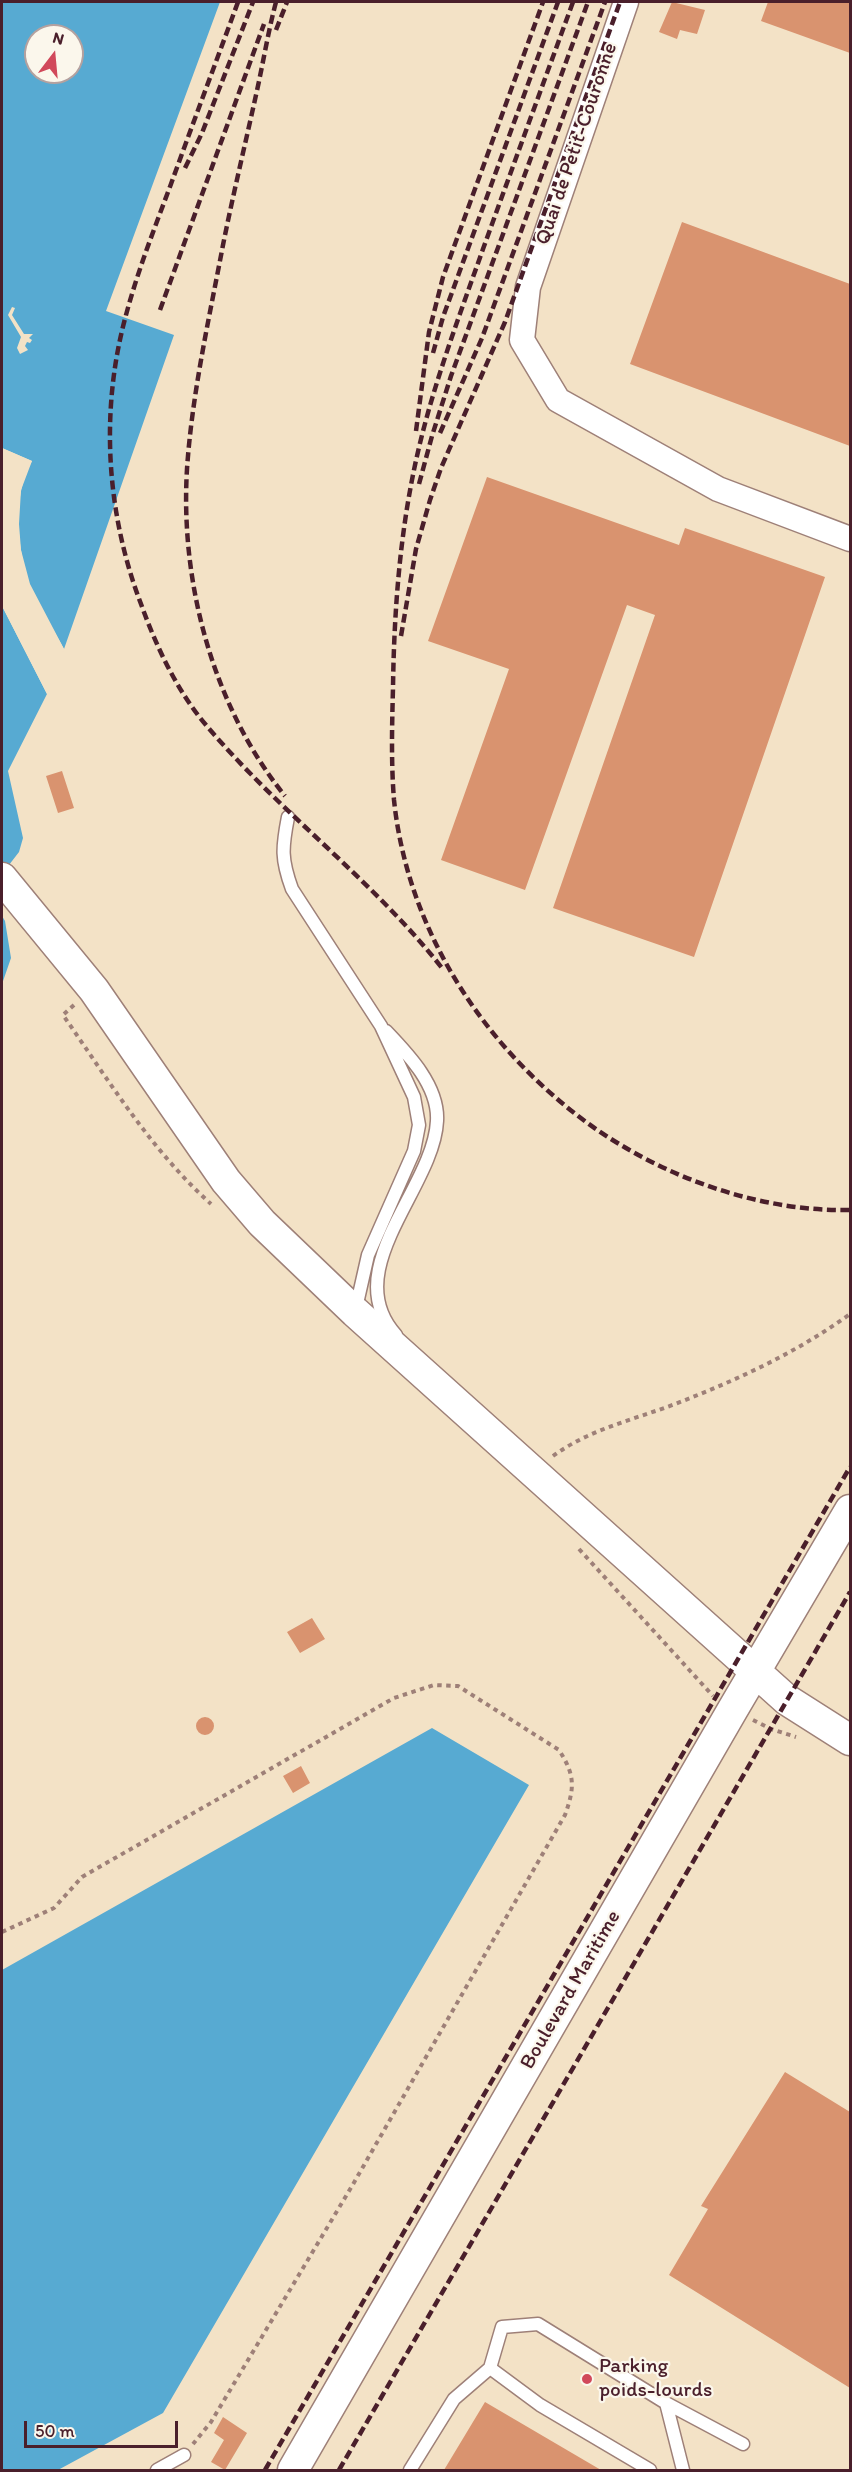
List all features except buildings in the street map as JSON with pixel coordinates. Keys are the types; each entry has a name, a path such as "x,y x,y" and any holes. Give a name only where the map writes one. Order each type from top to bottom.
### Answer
{"street":[{"name":"Quai de Petit-Couronne","path":"626,2 528,287 522,340 558,400 718,489 850,539"},
{"path":"2,878 94,990 226,1180 270,1231 355,1312 787,1700 849,1735"},
{"name":"Boulevard Maritime","path":"293,2470 850,1510"}],"lane":[{"path":"288,818 282,844 283,866 292,889 381,1026 414,1096 418,1125 414,1151 368,1255 355,1312"},
{"path":"381,1026 415,1061 431,1091 437,1120 430,1151 380,1260 377,1284 381,1309 394,1332 422,1361 441,1389"},
{"path":"410,2470 454,2399 490,2368 502,2327 538,2324 666,2403 744,2444"},
{"path":"490,2368 540,2405 650,2470"},
{"path":"666,2403 683,2470"},
{"path":"157,2470 184,2455"}],"path":[{"path":"534,1471 566,1447 589,1434 667,1407 751,1373 811,1340 850,1314"},
{"path":"2,1932 54,1908 82,1877 394,1698 435,1685 458,1686 559,1750 568,1763 572,1776 573,1795 559,1825 345,2196 211,2422 184,2455"},
{"path":"733,1709 771,1729 803,1739"}],"water":[{"path":"2,2 220,2 106,311 174,335 64,649 32,592 19,538 21,489 32,461 2,448","holes":["12,307 15,308 12,315 24,334 33,334 29,338 32,340 25,346 28,350 20,354 17,348 21,337 8,315"]},
{"path":"2,606 47,694 8,771 23,838 19,852 2,874"},
{"path":"2,916 5,921 11,958 2,984"},
{"path":"432,1728 529,1785 163,2413 58,2470 2,2470 2,1970"}],"pier":[{"path":"2,448 32,461 21,490 19,524 21,550 30,584 64,649 63,652 27,585 18,551 16,524 18,490 25,467 29,463 2,452"},
{"path":"2,603 49,691 47,694 2,606"}],"railway":[{"path":"238,2 141,265 126,315 112,387 110,424 114,497 120,533 129,569 153,636 168,668 195,712 234,757 386,905 442,968"},
{"path":"185,168 202,133 253,2"},
{"path":"276,2 227,226 202,357 189,441 186,512 189,555 206,642 238,723 260,761 285,796"},
{"path":"276,30 287,2"},
{"path":"416,431 429,332 443,277 543,2"},
{"path":"433,353 443,317 558,2"},
{"path":"573,2 447,351 423,430 411,484 399,571 392,730 394,800 401,843 412,885 427,925 446,964 469,1001 495,1035 555,1097 586,1122 619,1144 655,1164 692,1180 771,1203 810,1209 850,1210"},
{"path":"419,484 451,376 588,2"},
{"path":"440,433 482,338 605,2"},
{"path":"401,636 416,549 441,468 505,322 620,2"},
{"path":"160,310 264,24"},
{"path":"265,2470 850,1467"},
{"path":"339,2470 850,1592"}],"place":[{"name":"Parking poids-lourds","path":"587,2379"}]}
